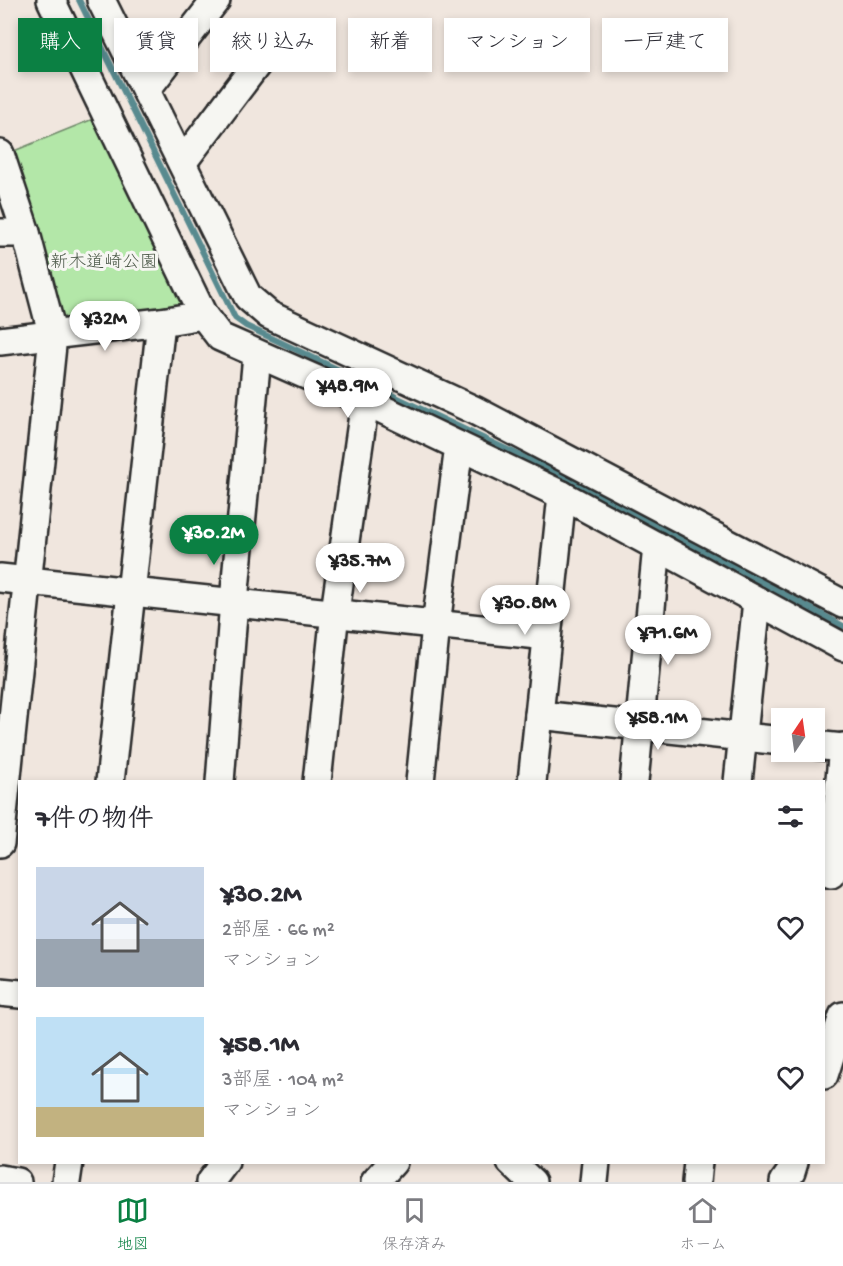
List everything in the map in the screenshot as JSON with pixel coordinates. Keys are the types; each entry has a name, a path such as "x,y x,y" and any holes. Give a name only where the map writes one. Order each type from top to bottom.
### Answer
{"street":[{"path":"51,0 203,315 220,337 562,495 843,647"},
{"path":"146,90 216,0"},
{"path":"105,2 248,297 268,315 474,410 843,604"},
{"path":"182,163 251,72"},
{"path":"0,154 13,233 54,336 9,786 0,843"},
{"path":"0,341 54,336 203,315"},
{"path":"110,780 161,322"},
{"path":"220,780 257,355"},
{"path":"317,780 335,612 364,402"},
{"path":"420,780 436,625 459,446"},
{"path":"532,780 562,495"},
{"path":"634,780 657,546"},
{"path":"0,578 234,601 547,636"},
{"path":"738,780 757,601"},
{"path":"539,716 771,740"},
{"path":"825,746 843,747 832,874"},
{"path":"0,992 18,994"},
{"path":"825,1069 829,1043 843,1016"},
{"path":"66,1182 69,1164"},
{"path":"375,1182 391,1164"},
{"path":"513,1164 532,1182"},
{"path":"594,1182 596,1164"},
{"path":"696,1182 698,1164"},
{"path":"784,1182 793,1164"},
{"path":"0,1179 17,1182"}],"green space":[{"name":"新木道崎公園","path":"98,117 188,309 67,328 56,315 9,153"}],"waterway":[{"path":"79,0 235,318 246,326 580,484 843,626"}]}
